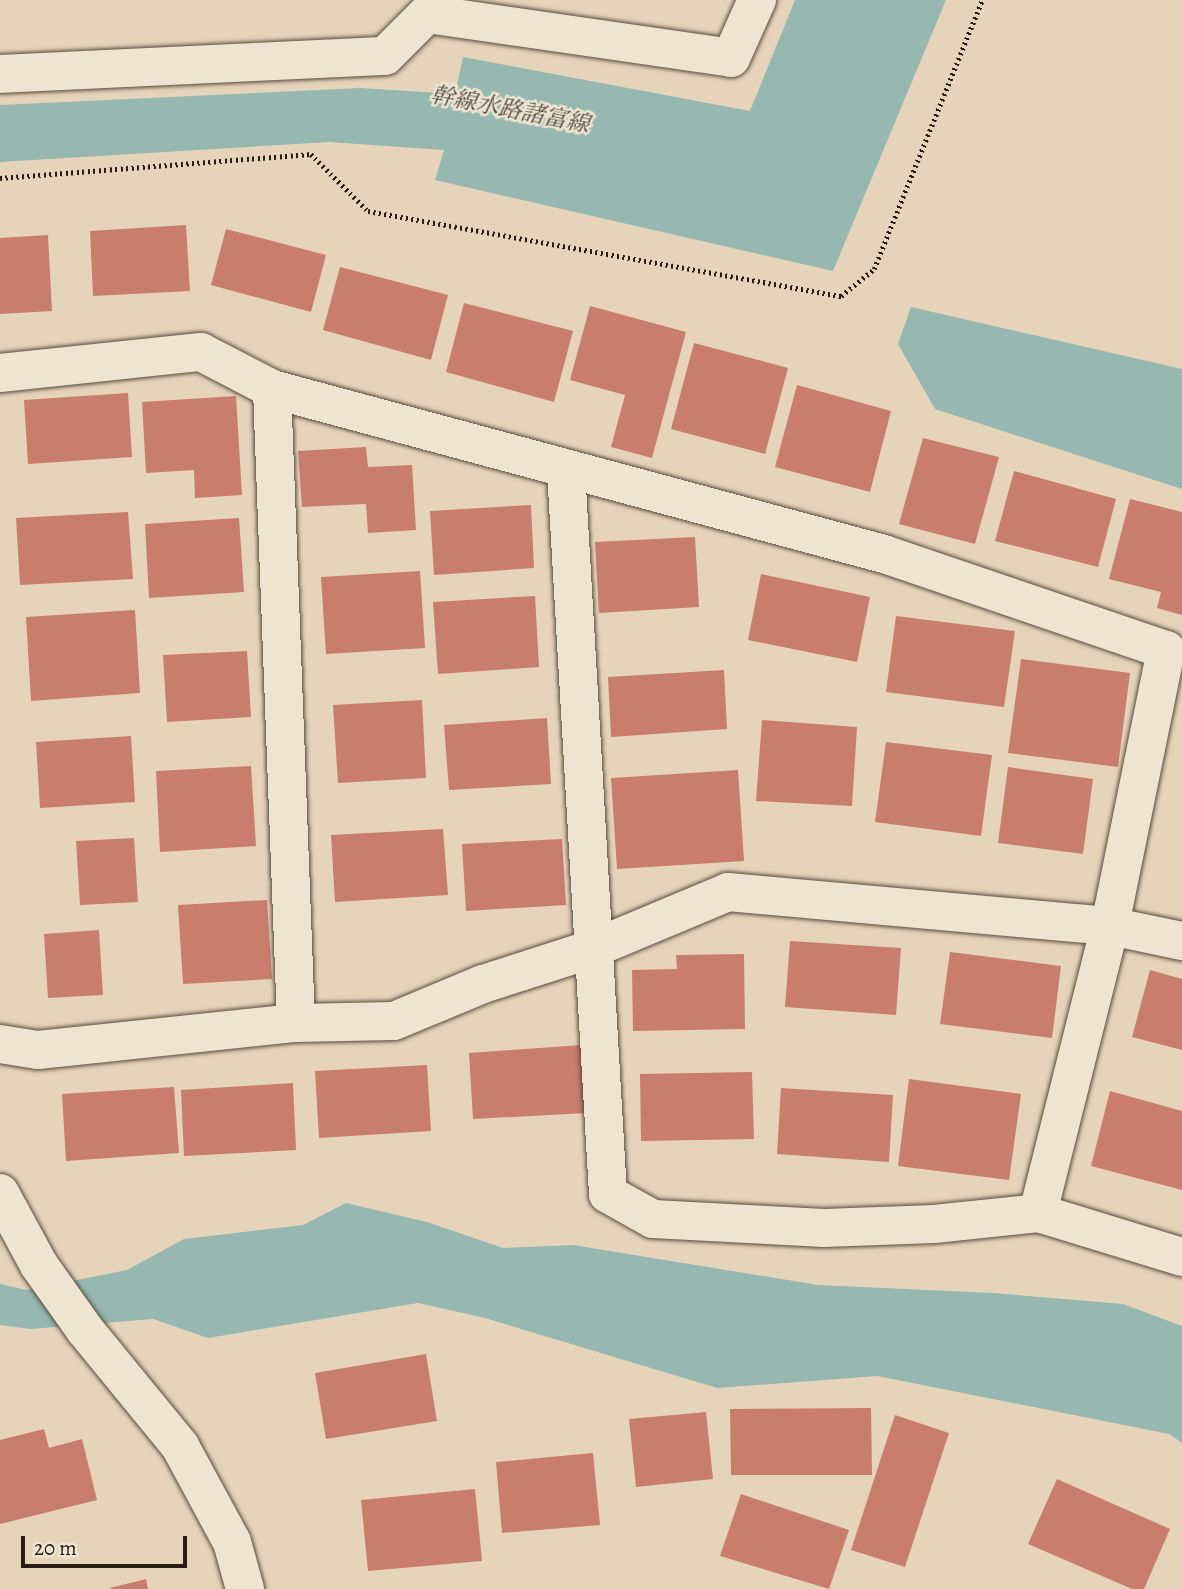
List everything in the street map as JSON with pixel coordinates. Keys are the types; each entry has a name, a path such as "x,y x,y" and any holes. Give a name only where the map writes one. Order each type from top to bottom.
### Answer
{"street":[{"path":"0,74 385,55 427,14 731,58 757,0"},
{"path":"0,373 201,352 272,389 884,554 1174,652 1110,926 1038,1213"},
{"path":"272,389 296,1023"},
{"path":"566,470 608,1194 653,1219 824,1228 934,1224 1038,1213 1182,1257"},
{"path":"0,1044 38,1050 296,1023 394,1021 483,984 592,949 728,892 1110,926 1182,941"},
{"path":"0,1193 39,1265 85,1330 180,1446 232,1542 245,1589"}],"path":[{"path":"0,178 311,154 368,211 841,296 874,269 982,0"}],"water":[{"name":"幹線水路諸富線","path":"795,0 946,0 833,271 435,180 444,150 329,142 0,162 0,105 360,88 455,94 463,57 750,111"},
{"path":"911,307 1182,369 1182,489 935,409 898,344"},
{"path":"346,1203 427,1222 503,1248 573,1245 818,1285 993,1293 1123,1304 1182,1326 1182,1443 1169,1434 877,1376 717,1388 485,1318 418,1303 208,1338 153,1319 31,1329 0,1325 0,1284 27,1290 127,1270 184,1239 303,1225"}],"building":[{"path":"186,225 190,291 93,296 90,231"},
{"path":"226,229 326,255 311,312 211,285"},
{"path":"48,235 52,311 0,314 0,238"},
{"path":"340,267 448,295 431,360 323,330"},
{"path":"464,303 573,331 554,402 446,372"},
{"path":"590,306 686,332 652,458 611,447 625,395 570,380"},
{"path":"694,343 788,368 765,454 671,429"},
{"path":"797,385 891,411 870,492 775,467"},
{"path":"128,393 132,457 28,464 24,400"},
{"path":"236,396 242,495 195,498 194,470 146,473 142,402"},
{"path":"923,438 999,457 975,544 899,524"},
{"path":"366,447 368,467 412,465 416,530 368,533 366,504 302,507 298,451"},
{"path":"1014,471 1116,499 1098,567 995,541"},
{"path":"1130,499 1182,512 1182,615 1157,608 1161,592 1109,579"},
{"path":"531,505 534,568 434,575 430,511"},
{"path":"128,512 133,579 20,585 16,518"},
{"path":"239,518 244,592 149,598 145,524"},
{"path":"695,537 699,607 599,613 595,542"},
{"path":"420,571 425,648 326,654 321,577"},
{"path":"761,574 870,597 857,662 748,640"},
{"path":"535,596 539,667 438,674 433,602"},
{"path":"135,610 140,693 31,701 26,617"},
{"path":"896,616 1015,631 1004,707 886,692"},
{"path":"247,651 251,717 167,722 163,655"},
{"path":"1021,659 1130,673 1118,767 1008,753"},
{"path":"724,670 727,729 611,737 608,677"},
{"path":"422,700 426,778 338,783 333,705"},
{"path":"547,718 551,784 449,790 444,725"},
{"path":"762,720 857,727 852,806 756,801"},
{"path":"131,736 135,802 40,808 36,742"},
{"path":"886,742 992,755 981,836 875,822"},
{"path":"251,766 256,846 160,852 156,771"},
{"path":"1008,767 1093,779 1083,854 998,843"},
{"path":"738,770 744,861 617,869 611,778"},
{"path":"443,829 448,895 335,902 331,835"},
{"path":"134,838 138,902 80,905 76,841"},
{"path":"562,839 566,905 466,911 462,844"},
{"path":"267,900 272,979 183,984 178,905"},
{"path":"99,930 103,995 48,998 44,934"},
{"path":"790,941 901,948 896,1015 785,1007"},
{"path":"950,952 1061,966 1052,1038 940,1024"},
{"path":"744,954 745,1029 633,1031 632,970 677,969 676,955"},
{"path":"1150,970 1182,979 1182,1050 1132,1037"},
{"path":"581,1045 586,1113 473,1119 469,1053"},
{"path":"427,1065 431,1131 319,1138 315,1071"},
{"path":"752,1072 754,1139 641,1141 640,1074"},
{"path":"909,1079 1021,1094 1009,1180 898,1166"},
{"path":"293,1083 296,1150 184,1156 181,1090"},
{"path":"174,1087 179,1153 66,1161 62,1094"},
{"path":"781,1088 893,1095 889,1162 777,1154"},
{"path":"1110,1091 1182,1111 1182,1190 1091,1166"},
{"path":"426,1354 437,1421 326,1439 315,1373"},
{"path":"871,1408 872,1475 731,1475 730,1409"},
{"path":"706,1412 713,1479 636,1487 629,1419"},
{"path":"895,1415 949,1433 905,1567 851,1550"},
{"path":"44,1429 49,1448 82,1439 97,1500 0,1524 0,1440"},
{"path":"593,1453 600,1525 502,1533 496,1462"},
{"path":"1057,1479 1170,1529 1144,1589 1132,1589 1028,1544"},
{"path":"475,1489 482,1561 368,1571 361,1500"},
{"path":"741,1494 849,1530 829,1589 720,1556"},
{"path":"146,1579 148,1589 110,1589 110,1588"}]}
